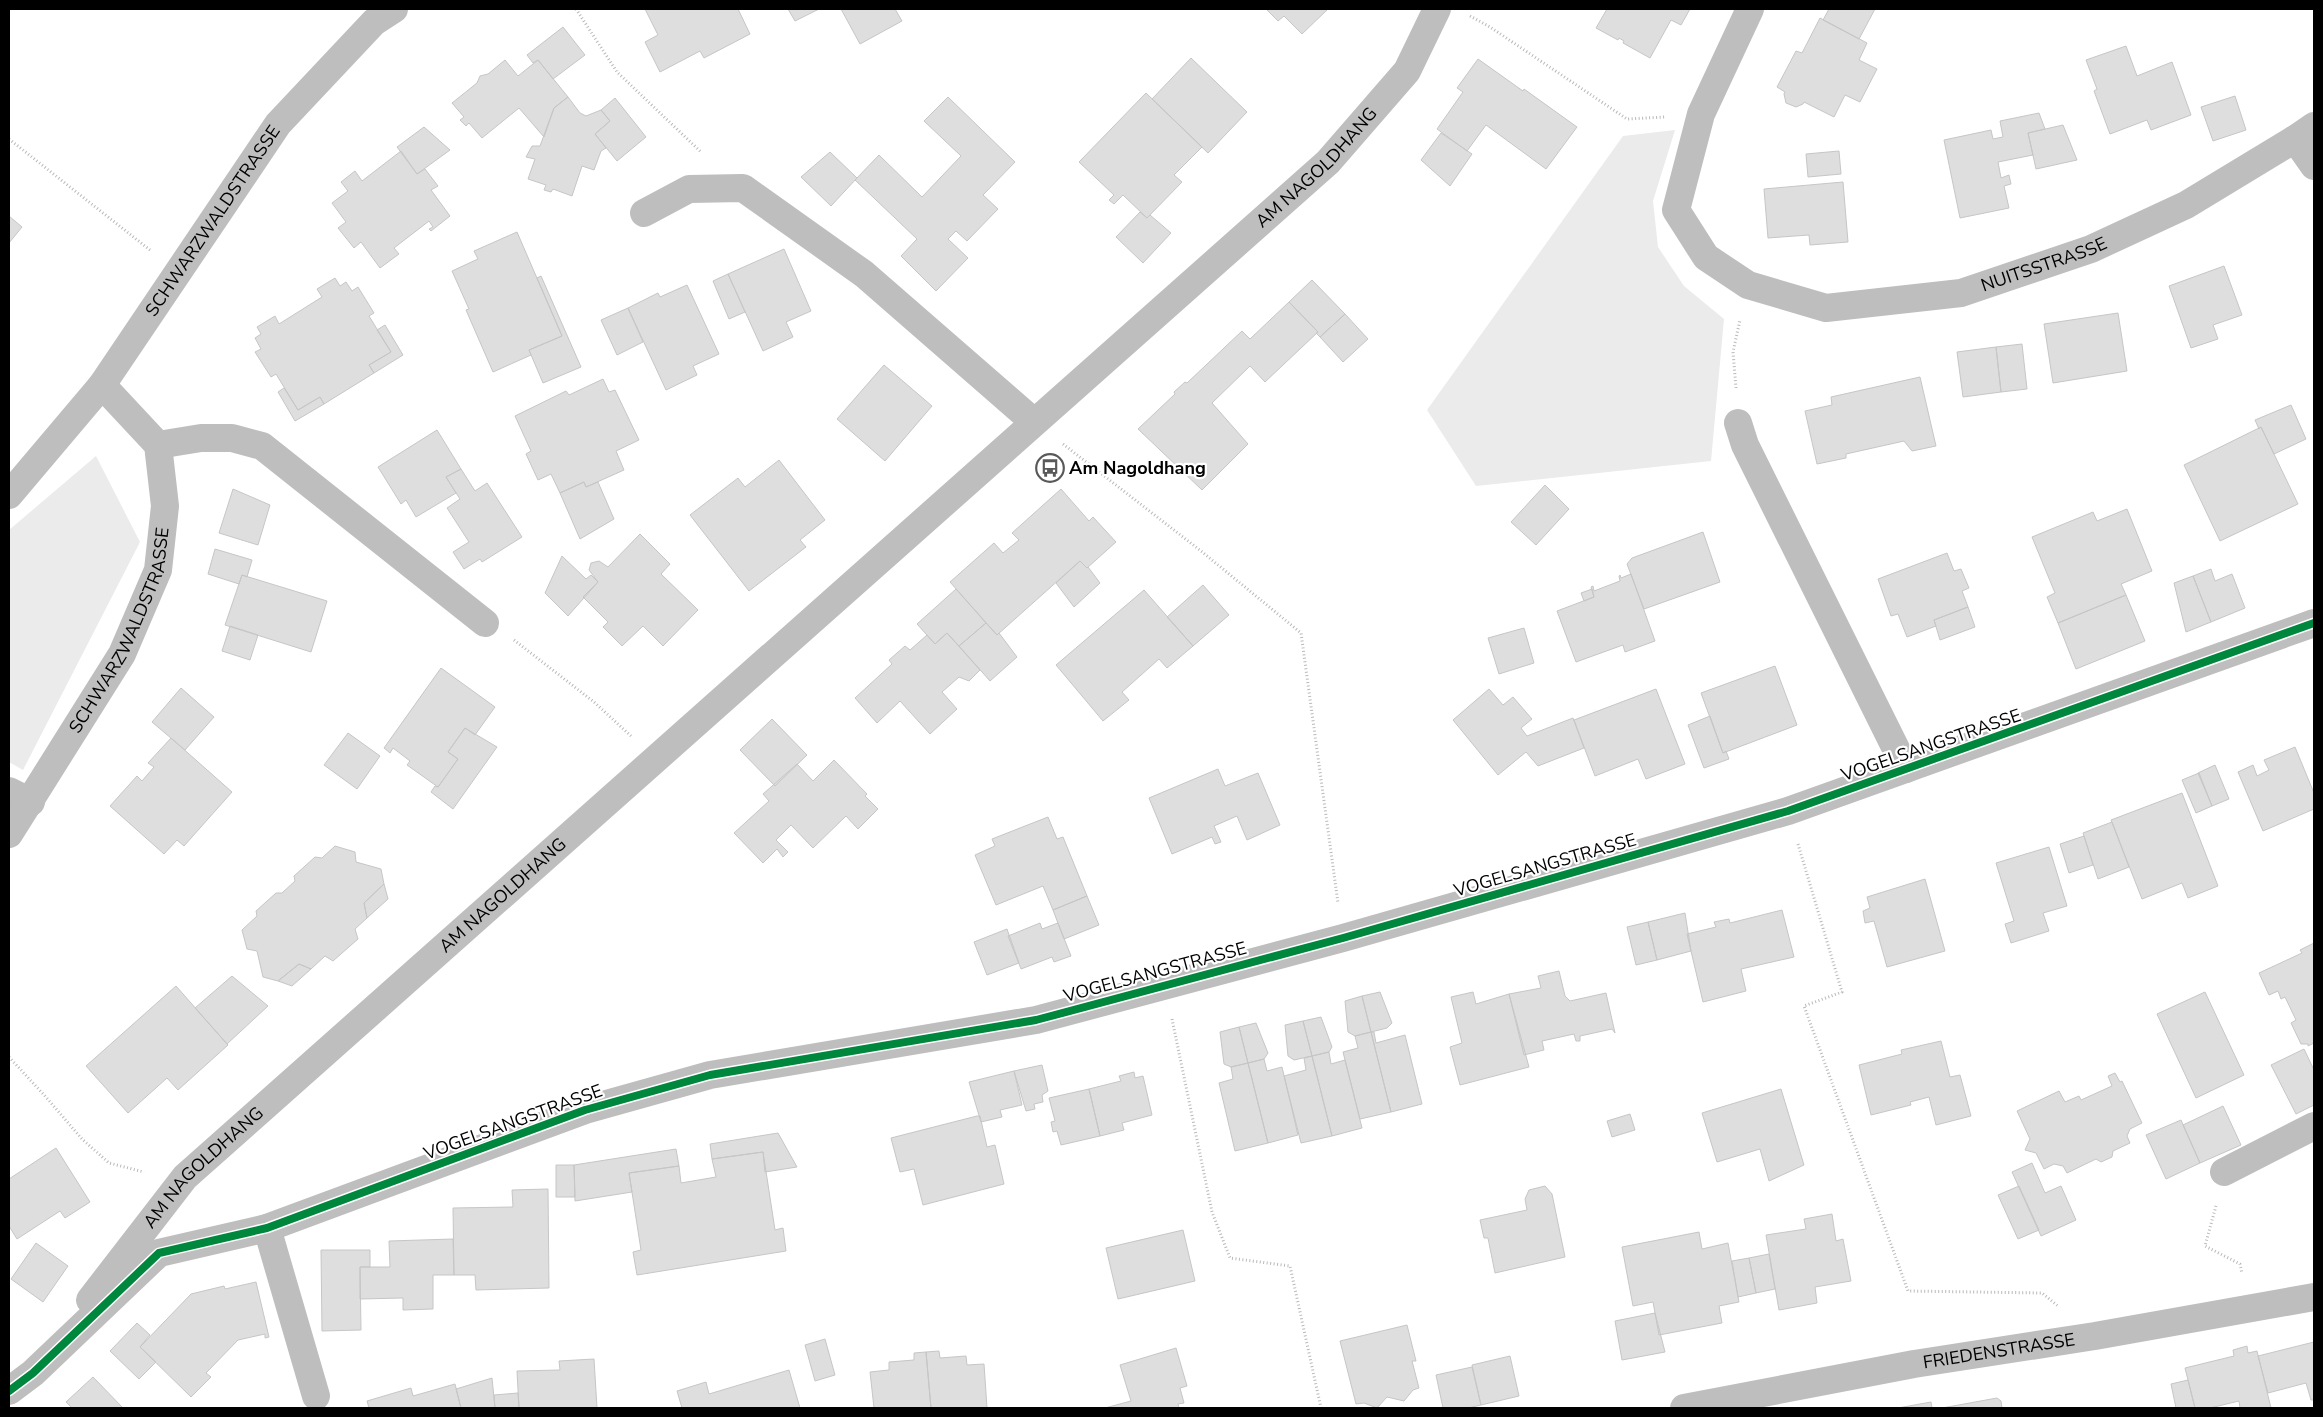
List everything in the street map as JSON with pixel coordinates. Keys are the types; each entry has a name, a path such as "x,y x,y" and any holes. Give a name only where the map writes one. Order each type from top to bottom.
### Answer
{"street":[{"name":"SCHWARZWALDSTRASSE","path":"9,495 102,385 278,124 374,22 394,9"},
{"name":"AM NAGOLDHANG","path":"16,1408 33,1373 185,1177 658,760 1034,422 1328,162 1407,72 1438,9"},
{"name":"NUITSSTRASSE","path":"1750,9 1701,114 1676,210 1706,257 1748,285 1826,308 1961,293 2091,249 2186,205 2305,132"},
{"path":"2305,132 2314,166"},
{"path":"644,213 689,189 743,188 864,274 1034,422"},
{"path":"102,385 158,445 201,438 232,438 262,446 485,623"},
{"name":"VOGELSANGSTRASSE","path":"1738,424 1745,445 1906,769"},
{"name":"SCHWARZWALDSTRASSE","path":"9,834 20,796 122,654 158,570 165,506 158,445"},
{"name":"VOGELSANGSTRASSE","path":"33,1373 159,1252 267,1228 585,1110 701,1078 1036,1020 1343,938 1788,811 2314,623"},
{"path":"2224,1172 2314,1126"},
{"path":"267,1228 316,1396"},
{"name":"FRIEDENSTRASSE","path":"1684,1408 1914,1364 2095,1336 2314,1298"},
{"path":"9,1392 33,1373"}],"path":[{"path":"576,9 617,72 689,143"},
{"path":"1490,27 1627,119 1701,114"},
{"path":"9,139 101,214 151,251"},
{"path":"1738,424 1733,352 1748,285"},
{"path":"1034,422 1201,551 1301,633 1343,938"},
{"path":"524,646 594,702 658,760"},
{"path":"1788,811 1842,992 1804,1006 1908,1291 2042,1294 2095,1336"},
{"path":"1165,984 1212,1212 1230,1258 1290,1266 1320,1408"},
{"path":"9,1057 46,1096 82,1139 109,1163 134,1171 185,1177"},
{"path":"2224,1172 2205,1246 2240,1264 2248,1309"}],"shaded area":[{"path":"1675,130 1653,201 1658,247 1684,286 1724,319 1711,461 1476,486 1427,410 1623,136"},
{"path":"96,456 140,542 23,770 9,762 9,530"}],"building":[{"path":"645,9 738,9 750,34 704,58 700,51 660,72 645,42 658,35"},
{"path":"788,9 819,9 795,21"},
{"path":"841,9 895,9 902,21 860,44"},
{"path":"1266,9 1328,9 1302,34 1284,16 1278,21"},
{"path":"1607,9 1690,9 1681,25 1671,20 1650,58 1623,43 1624,41 1619,38 1618,40 1596,28"},
{"path":"1829,9 1875,9 1859,39 1823,20"},
{"path":"1820,18 1867,43 1859,60 1877,69 1860,102 1845,95 1834,117 1804,102 1796,107 1786,103 1785,92 1777,87 1796,51 1802,53"},
{"path":"563,27 585,55 553,79 538,60 533,63 527,55"},
{"path":"2126,46 2137,76 2172,62 2191,115 2151,130 2147,120 2110,134 2094,91 2097,89 2086,60"},
{"path":"1191,58 1247,112 1208,153 1152,99"},
{"path":"1478,59 1577,127 1546,169 1486,125 1467,151 1437,129 1463,92 1457,88"},
{"path":"505,60 518,76 538,60 568,97 554,108 544,137 519,108 482,138 469,123 466,126 460,120 464,117 452,103 477,83 480,76 488,74"},
{"path":"1146,93 1202,147 1174,175 1182,182 1147,218 1123,195 1114,204 1109,200 1114,195 1079,162"},
{"path":"2235,96 2246,130 2213,141 2201,107"},
{"path":"568,97 580,113 586,116 601,110 610,121 595,134 606,148 601,151 594,170 582,166 572,196 553,189 551,192 544,190 546,185 528,179 535,159 526,157 532,146 540,146 554,108"},
{"path":"948,97 1015,162 983,195 998,209 967,241 956,231 948,239 968,258 936,291 901,256 917,239 855,180 879,155 922,197 961,156 924,121"},
{"path":"615,98 646,137 617,161 595,134 610,121 601,110"},
{"path":"2039,113 2045,129 2028,133 2033,155 1998,162 2001,178 2009,175 2011,184 2004,186 2009,208 1960,218 1944,140 1991,130 1993,139 2003,137 2000,121"},
{"path":"2063,125 2077,160 2036,169 2028,133"},
{"path":"424,127 450,150 417,174 397,147"},
{"path":"1441,133 1472,154 1450,186 1421,160"},
{"path":"401,151 417,174 425,169 438,186 431,190 450,216 431,231 429,229 433,227 429,221 394,248 399,254 380,268 361,242 354,248 338,228 346,222 332,203 348,191 341,182 355,171 362,181"},
{"path":"1839,151 1841,174 1808,177 1806,154"},
{"path":"830,152 857,178 831,206 801,177"},
{"path":"1843,182 1848,242 1810,245 1809,235 1768,238 1764,189"},
{"path":"1140,212 1147,218 1150,215 1171,233 1143,263 1116,237"},
{"path":"9,216 22,227 9,243"},
{"path":"517,232 562,336 529,350 531,355 493,372 466,310 469,309 452,271 478,259 474,251"},
{"path":"784,249 811,311 786,322 793,337 763,351 728,274"},
{"path":"2224,266 2242,315 2213,325 2218,339 2191,348 2169,286"},
{"path":"728,274 745,312 729,319 713,281"},
{"path":"541,276 581,367 543,383 529,350 562,336 537,278"},
{"path":"335,278 340,286 346,282 352,291 358,287 374,313 369,316 391,352 369,365 374,373 324,404 320,397 298,410 276,374 271,377 255,352 261,349 255,338 261,334 257,327 275,316 279,324 322,297 317,289"},
{"path":"1312,280 1345,314 1320,337 1316,333 1318,332 1289,302"},
{"path":"687,285 719,354 693,366 697,375 666,390 628,308 658,293 660,297"},
{"path":"1289,302 1318,332 1265,382 1250,366 1212,403 1248,444 1202,490 1138,429 1175,394 1174,392 1185,382 1187,383 1242,331 1250,339"},
{"path":"628,308 643,342 617,355 601,320"},
{"path":"2118,313 2127,371 2053,383 2044,324"},
{"path":"1345,314 1368,339 1343,362 1320,337"},
{"path":"385,325 403,355 374,373 369,365 391,352 377,330"},
{"path":"2022,344 2027,389 2001,392 1996,347"},
{"path":"1996,347 2001,392 1963,397 1957,352"},
{"path":"884,365 932,406 885,461 837,419"},
{"path":"1920,377 1936,446 1912,451 1904,441 1846,454 1846,458 1817,464 1805,411 1832,405 1831,397"},
{"path":"603,379 609,392 615,390 639,440 616,451 624,470 586,487 584,482 560,493 551,474 538,480 526,454 531,451 515,416 566,391 569,395"},
{"path":"284,388 298,410 320,397 324,404 295,421 278,392"},
{"path":"2291,405 2306,439 2274,454 2261,427 2259,429 2255,420"},
{"path":"2261,427 2298,504 2220,541 2184,465"},
{"path":"437,430 461,469 446,477 456,493 416,517 406,500 401,504 378,467"},
{"path":"779,460 825,520 800,540 806,547 749,591 690,515 738,478 745,487"},
{"path":"461,469 475,491 487,483 522,537 482,562 480,559 464,569 453,552 469,542 447,508 460,499 446,477"},
{"path":"584,482 586,487 598,482 614,519 580,539 560,493"},
{"path":"1545,485 1569,509 1536,545 1511,522"},
{"path":"233,489 270,505 258,545 219,533"},
{"path":"1061,489 1089,521 1093,517 1116,542 1087,568 1080,561 997,635 950,582 994,543 1003,553 1019,540 1012,533"},
{"path":"2127,509 2152,571 2121,584 2126,595 2058,623 2047,597 2055,593 2032,537 2093,512 2097,521"},
{"path":"1703,532 1720,582 1644,609 1627,564 1632,558"},
{"path":"640,534 670,564 661,574 698,610 663,646 643,626 622,646 603,627 608,622 583,597 598,582 589,570 591,563 599,561 608,567"},
{"path":"215,549 252,560 247,577 242,575 239,584 208,574"},
{"path":"1947,553 1954,571 1961,569 1969,588 1962,591 1968,607 1934,620 1936,626 1907,637 1898,614 1891,616 1878,579"},
{"path":"562,556 586,579 591,575 598,582 568,616 545,593"},
{"path":"1080,561 1088,567 1100,583 1074,607 1056,583"},
{"path":"2211,569 2215,581 2232,574 2245,608 2211,622 2193,576"},
{"path":"1631,574 1655,641 1625,652 1623,645 1576,662 1557,611 1594,597 1591,587 1593,586 1594,591 1620,581 1620,575 1621,578"},
{"path":"242,575 327,601 311,652 225,625"},
{"path":"2193,576 2211,622 2186,632 2174,583"},
{"path":"1203,585 1229,615 1193,646 1167,617"},
{"path":"956,589 986,623 959,646 947,633 935,644 917,624"},
{"path":"1592,589 1594,597 1584,601 1581,593"},
{"path":"1144,590 1193,646 1167,668 1159,659 1122,692 1129,700 1103,721 1056,665"},
{"path":"2126,595 2145,641 2076,669 2058,623"},
{"path":"1968,607 1975,627 1940,640 1934,620"},
{"path":"986,623 997,635 999,633 1017,657 990,681 959,646"},
{"path":"230,626 258,635 250,660 222,651"},
{"path":"1524,628 1534,663 1499,674 1488,638"},
{"path":"947,633 980,670 969,681 959,677 942,692 957,709 930,734 900,701 877,723 855,698 892,664 889,660 905,646 910,650 927,635 935,644"},
{"path":"1775,666 1797,725 1723,753 1701,693"},
{"path":"441,668 495,707 475,735 465,728 448,752 458,759 438,787 407,765 410,761 393,748 390,753 384,748"},
{"path":"181,688 214,717 185,750 152,722"},
{"path":"1489,689 1503,705 1513,697 1532,719 1521,728 1527,736 1573,718 1584,748 1538,766 1526,752 1498,775 1453,720"},
{"path":"1656,689 1685,764 1646,779 1638,759 1595,776 1574,720"},
{"path":"1710,716 1723,753 1726,751 1729,759 1704,768 1688,725"},
{"path":"772,719 807,755 775,786 740,750"},
{"path":"465,728 497,747 453,809 431,792 435,786 438,787 458,759 448,752"},
{"path":"348,733 380,756 357,789 324,765"},
{"path":"171,738 232,792 184,846 177,840 164,854 110,806 137,776 142,781 154,767 148,763"},
{"path":"2295,747 2314,793 2314,809 2263,831 2238,772 2253,765 2257,776 2269,770 2264,760"},
{"path":"834,760 867,794 865,796 878,809 858,829 846,816 813,848 791,825 776,840 788,852 783,857 777,849 763,863 734,833 769,801 763,794 797,764 813,781"},
{"path":"2215,765 2229,799 2212,806 2198,773"},
{"path":"1218,769 1225,786 1258,773 1280,825 1247,840 1237,816 1214,826 1221,842 1215,844 1212,837 1172,854 1149,798"},
{"path":"2199,773 2212,806 2196,813 2182,780"},
{"path":"2182,793 2218,886 2188,898 2182,883 2142,899 2111,820"},
{"path":"1048,817 1057,839 1063,837 1087,896 1053,910 1043,886 996,905 975,855 995,846 992,839"},
{"path":"2112,822 2129,867 2098,879 2083,833"},
{"path":"2084,836 2093,865 2069,873 2060,844"},
{"path":"335,846 355,852 356,862 381,869 384,884 364,903 367,918 355,929 358,939 333,961 325,956 311,969 299,964 278,981 263,977 257,951 247,949 242,930 257,916 256,911 276,893 282,893 295,881 294,876 315,857 322,858"},
{"path":"2049,847 2067,906 2043,913 2049,931 2011,943 2005,924 2014,921 1996,863"},
{"path":"1925,879 1945,951 1887,967 1874,921 1865,923 1863,911 1870,908 1867,897"},
{"path":"384,884 388,899 367,918 364,903"},
{"path":"1087,896 1099,925 1064,939 1053,910"},
{"path":"1782,910 1794,957 1741,969 1746,991 1703,1002 1687,934 1716,927 1714,922 1729,919 1730,923"},
{"path":"1685,913 1691,951 1657,960 1648,922"},
{"path":"1648,922 1657,960 1636,965 1627,927"},
{"path":"1040,923 1042,929 1058,923 1071,956 1054,962 1052,957 1021,969 1008,936"},
{"path":"1007,929 1019,963 987,975 974,942"},
{"path":"2314,943 2314,1043 2308,1046 2308,1044 2301,1044 2291,1023 2296,1020 2285,997 2281,999 2278,991 2269,995 2259,973 2302,953 2300,950"},
{"path":"299,964 311,969 292,986 278,981"},
{"path":"1559,971 1565,996 1570,1001 1606,993 1615,1033 1612,1029 1580,1036 1580,1041 1576,1041 1574,1034 1542,1041 1544,1050 1524,1055 1509,994 1541,988 1538,976"},
{"path":"232,976 268,1006 227,1044 195,1008"},
{"path":"176,986 228,1045 178,1090 167,1078 128,1113 86,1066"},
{"path":"1380,992 1392,1023 1387,1028 1371,1032 1362,996"},
{"path":"1473,992 1476,1004 1509,994 1529,1067 1460,1085 1450,1047 1462,1043 1451,997"},
{"path":"2205,992 2244,1075 2196,1098 2157,1014"},
{"path":"1362,996 1371,1032 1355,1036 1348,1032 1345,1001"},
{"path":"1321,1017 1332,1047 1329,1052 1312,1056 1303,1021"},
{"path":"1303,1021 1312,1056 1294,1060 1288,1056 1285,1025"},
{"path":"1256,1023 1268,1053 1264,1059 1248,1063 1239,1027"},
{"path":"1239,1027 1248,1063 1231,1067 1224,1064 1220,1032"},
{"path":"1371,1032 1391,1112 1360,1119 1343,1052 1358,1048 1355,1036"},
{"path":"1371,1032 1374,1032 1376,1043 1405,1035 1422,1104 1391,1112"},
{"path":"1941,1041 1950,1077 1960,1075 1971,1116 1936,1125 1929,1097 1910,1102 1911,1105 1871,1115 1859,1065 1902,1054 1901,1050"},
{"path":"2304,1049 2314,1070 2314,1105 2296,1114 2271,1065"},
{"path":"1329,1052 1331,1064 1345,1060 1362,1128 1332,1136 1312,1056"},
{"path":"1312,1056 1332,1136 1301,1143 1284,1076 1306,1070 1304,1058"},
{"path":"1264,1059 1267,1071 1282,1067 1298,1135 1268,1143 1248,1063"},
{"path":"1248,1063 1268,1143 1235,1151 1219,1083 1233,1079 1231,1067"},
{"path":"1042,1065 1048,1091 1042,1095 1043,1102 1034,1104 1035,1109 1026,1111 1014,1071"},
{"path":"1014,1071 1022,1105 1000,1110 1002,1117 981,1122 969,1082"},
{"path":"1134,1072 1135,1078 1143,1076 1152,1115 1122,1123 1124,1130 1100,1136 1089,1089 1121,1081 1119,1076"},
{"path":"2115,1073 2120,1082 2122,1081 2142,1123 2130,1129 2127,1136 2130,1143 2113,1151 2112,1157 2101,1162 2096,1159 2067,1173 2063,1166 2054,1164 2044,1169 2036,1153 2025,1150 2030,1139 2017,1111 2059,1091 2065,1102 2079,1096 2081,1100 2112,1086 2108,1076"},
{"path":"1089,1089 1100,1136 1061,1145 1057,1131 1053,1132 1051,1122 1055,1121 1049,1098"},
{"path":"1781,1089 1804,1165 1769,1181 1760,1149 1717,1162 1702,1113"},
{"path":"2223,1106 2241,1145 2200,1163 2183,1125"},
{"path":"1630,1114 1635,1130 1612,1137 1607,1121"},
{"path":"980,1116 987,1147 995,1145 1004,1184 923,1205 914,1169 900,1172 891,1138"},
{"path":"2181,1120 2200,1163 2166,1179 2146,1135"},
{"path":"778,1133 797,1167 765,1172 763,1152 712,1159 710,1144"},
{"path":"56,1148 90,1202 65,1218 60,1211 17,1239 9,1226 9,1179"},
{"path":"676,1149 679,1166 629,1173 632,1192 575,1201 574,1165"},
{"path":"763,1152 775,1230 783,1228 786,1251 637,1275 633,1252 641,1250 629,1173 679,1166 681,1183 716,1177 712,1159"},
{"path":"2032,1163 2045,1193 2061,1186 2076,1220 2041,1236 2012,1172"},
{"path":"556,1165 574,1165 575,1197 556,1197"},
{"path":"1545,1186 1552,1194 1565,1257 1495,1273 1488,1238 1484,1238 1480,1220 1527,1210 1525,1199 1529,1190"},
{"path":"2019,1186 2039,1230 2018,1239 1998,1195"},
{"path":"548,1189 549,1288 476,1290 475,1275 454,1275 453,1208 513,1207 512,1190"},
{"path":"1832,1214 1836,1241 1843,1239 1851,1281 1815,1287 1817,1303 1779,1310 1766,1235 1806,1229 1804,1219"},
{"path":"1183,1230 1195,1281 1118,1299 1106,1248"},
{"path":"1699,1232 1702,1249 1728,1243 1739,1302 1719,1306 1722,1323 1659,1335 1653,1302 1633,1306 1622,1247"},
{"path":"453,1239 454,1275 433,1275 433,1309 403,1310 403,1298 360,1299 360,1267 390,1267 389,1241"},
{"path":"36,1243 68,1266 43,1302 11,1279"},
{"path":"321,1250 370,1250 370,1267 360,1267 361,1330 322,1331"},
{"path":"1769,1254 1775,1289 1756,1293 1749,1258"},
{"path":"1749,1258 1756,1293 1738,1297 1732,1261"},
{"path":"256,1282 269,1337 265,1338 265,1334 238,1340 206,1373 211,1377 191,1397 140,1347 191,1294 224,1286 225,1289"},
{"path":"1655,1313 1665,1352 1622,1360 1615,1321"},
{"path":"137,1323 150,1335 140,1347 156,1362 139,1379 110,1351"},
{"path":"1407,1325 1416,1361 1412,1361 1419,1388 1413,1390 1404,1401 1387,1397 1377,1408 1364,1403 1356,1404 1340,1341"},
{"path":"825,1339 835,1375 815,1381 805,1345"},
{"path":"2314,1342 2314,1400 2311,1400 2306,1383 2268,1393 2258,1356"},
{"path":"2247,1346 2248,1353 2257,1351 2271,1408 2240,1408 2239,1401 2210,1408 2195,1408 2185,1368 2234,1356 2233,1350"},
{"path":"1176,1348 1187,1386 1180,1388 1184,1403 1178,1404 1179,1408 1105,1408 1131,1401 1120,1365"},
{"path":"939,1351 940,1358 966,1356 967,1365 984,1364 987,1408 931,1408 926,1352"},
{"path":"926,1352 931,1408 874,1408 870,1372 889,1370 889,1362 914,1360 914,1353"},
{"path":"1510,1356 1519,1396 1481,1405 1472,1365"},
{"path":"594,1359 597,1408 519,1408 517,1371 560,1370 559,1361"},
{"path":"1472,1367 1481,1405 1468,1408 1443,1408 1436,1375"},
{"path":"789,1370 800,1408 682,1408 677,1391 706,1382 709,1394"},
{"path":"93,1377 123,1408 72,1408 66,1402"},
{"path":"492,1378 495,1408 461,1408 456,1389"},
{"path":"2188,1380 2195,1408 2176,1408 2171,1384"},
{"path":"455,1384 461,1408 369,1408 367,1401 411,1388 413,1396"},
{"path":"518,1393 519,1408 495,1408 494,1395"},
{"path":"1997,1398 2001,1401 2002,1408 1942,1408"},
{"path":"1931,1402 1932,1408 1898,1408"}],"cycle path":[{"path":"9,1391 33,1373 159,1253 267,1228 585,1110 710,1075 1036,1020 1343,938 1788,811 2314,623"}],"place":[{"name":"Am Nagoldhang","path":"1050,468"}]}
